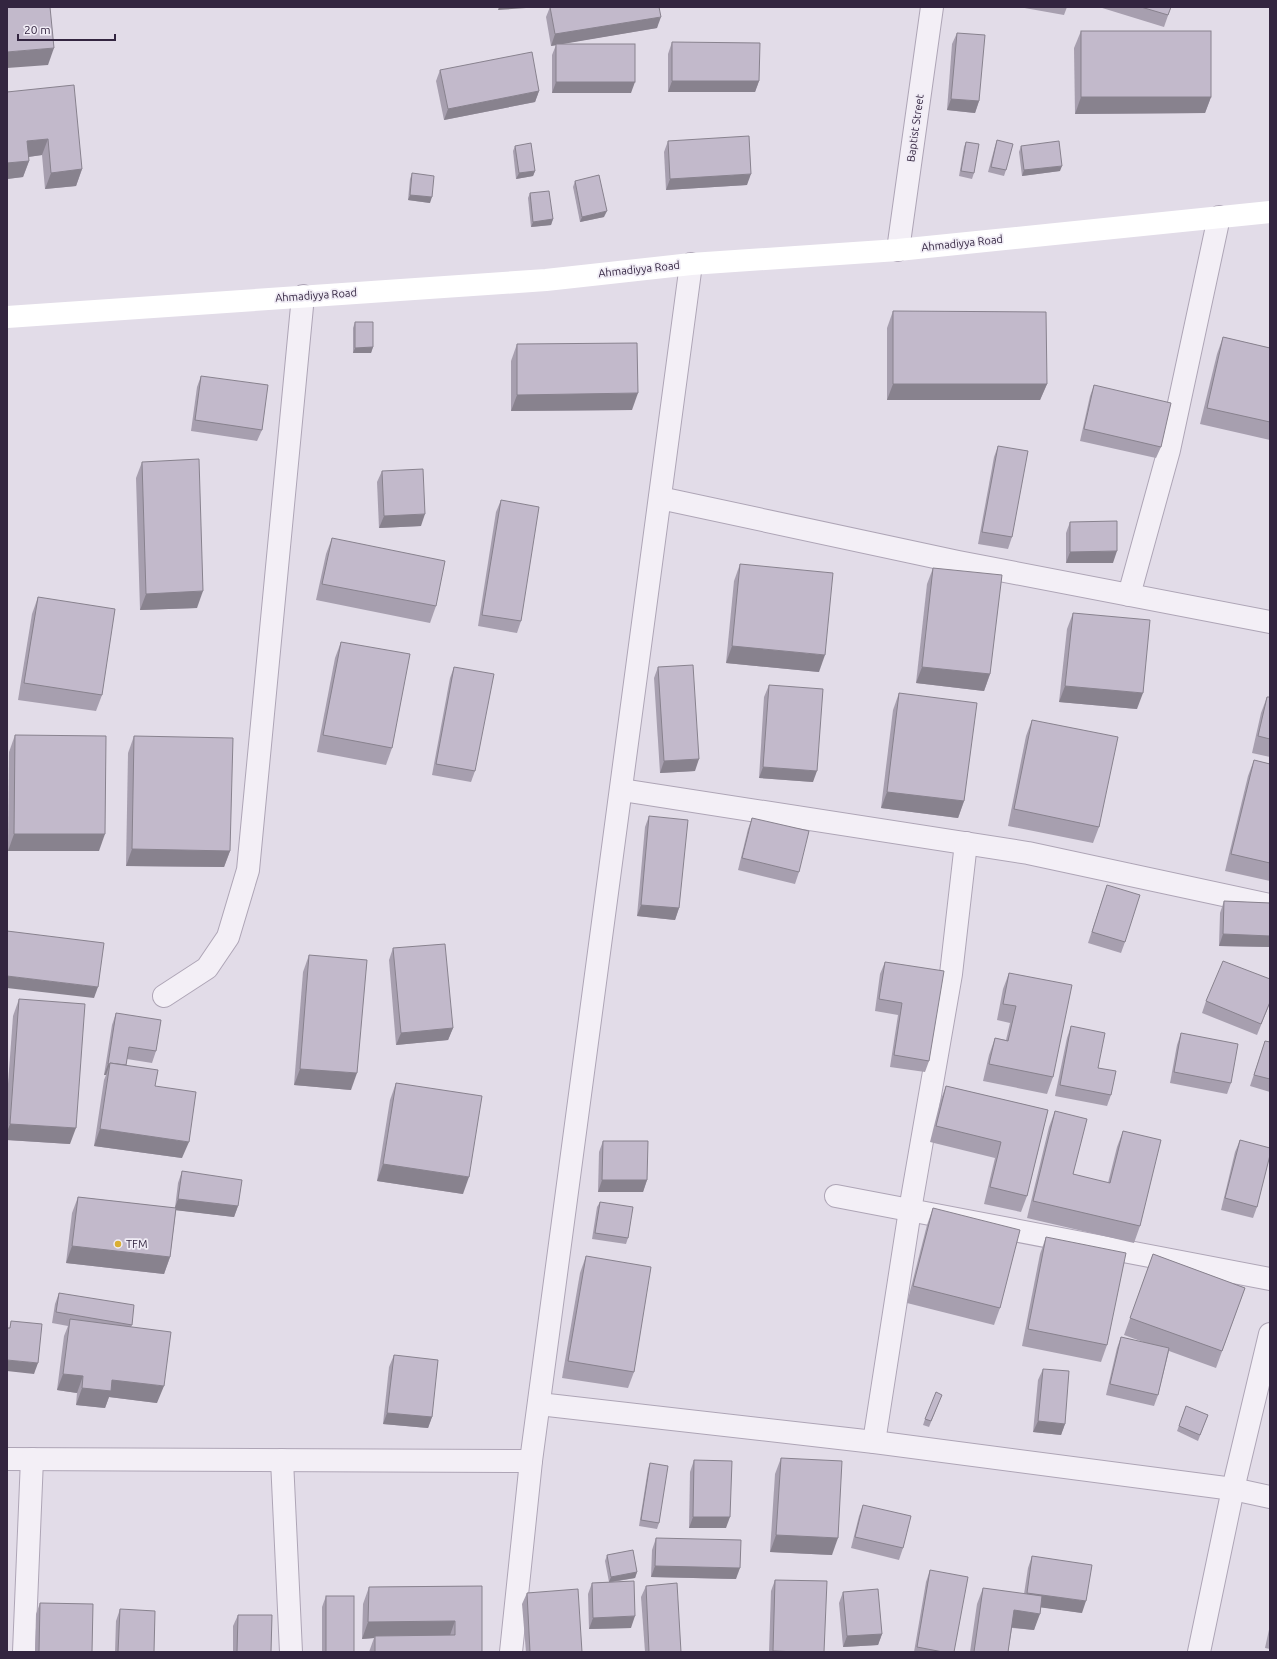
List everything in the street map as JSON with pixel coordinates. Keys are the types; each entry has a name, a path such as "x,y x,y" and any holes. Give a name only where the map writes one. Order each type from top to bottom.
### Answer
{"street":[{"name":"Baptist Street","path":"898,250 932,7"},
{"name":"Ahmadiyya Road","path":"7,317 546,280 691,264 898,250 1270,212"},
{"path":"1128,595 1169,450 1219,217"},
{"path":"511,1652 531,1461 622,790 691,264"},
{"path":"164,996 207,968 228,937 248,870 303,296"},
{"path":"660,498 958,562 1270,622"},
{"path":"622,790 1028,853 1270,905"},
{"path":"874,1442 910,1210 951,974 966,843"},
{"path":"836,1196 1270,1278"},
{"path":"1199,1652 1233,1489 1270,1334"},
{"path":"539,1404 874,1442 1233,1489 1270,1498"},
{"path":"7,1459 531,1461"},
{"path":"24,1652 32,1459"},
{"path":"282,1460 291,1652"}],"building":[{"path":"7,7 50,7 54,48 7,52"},
{"path":"550,7 659,7 661,17 555,34"},
{"path":"1141,7 1171,7 1168,15"},
{"path":"1081,31 1211,31 1211,97 1081,97"},
{"path":"957,33 985,35 979,101 951,99"},
{"path":"672,42 760,43 759,81 672,81"},
{"path":"556,44 635,44 635,82 556,82"},
{"path":"532,52 539,91 448,109 440,70"},
{"path":"74,85 82,169 51,173 48,139 27,141 29,161 7,163 7,92"},
{"path":"749,136 751,174 670,179 668,141"},
{"path":"997,140 1013,144 1006,170 991,167"},
{"path":"1059,141 1062,166 1024,170 1021,146"},
{"path":"966,142 979,144 974,173 961,171"},
{"path":"531,143 535,171 519,173 515,146"},
{"path":"412,173 434,176 432,197 410,195"},
{"path":"599,175 607,211 582,217 575,181"},
{"path":"549,191 553,219 533,222 530,193"},
{"path":"893,311 1046,312 1047,384 893,384"},
{"path":"355,322 373,322 373,347 355,348"},
{"path":"1223,337 1270,348 1270,422 1207,408"},
{"path":"637,343 638,393 517,395 517,344"},
{"path":"201,376 268,385 262,430 195,420"},
{"path":"1094,385 1171,403 1161,447 1084,429"},
{"path":"998,446 1028,451 1012,537 982,532"},
{"path":"199,459 203,591 146,594 142,462"},
{"path":"423,469 425,514 384,516 382,471"},
{"path":"501,500 539,507 521,621 482,615"},
{"path":"1117,521 1117,551 1070,552 1070,522"},
{"path":"332,538 445,561 436,606 322,584"},
{"path":"740,564 833,573 825,655 732,646"},
{"path":"933,568 1002,575 990,674 922,667"},
{"path":"38,597 115,609 102,695 24,683"},
{"path":"1073,613 1150,620 1143,693 1065,686"},
{"path":"341,642 410,654 392,748 323,735"},
{"path":"693,665 699,759 664,761 658,667"},
{"path":"454,667 494,674 475,771 436,764"},
{"path":"769,685 823,689 817,771 763,767"},
{"path":"899,693 977,703 964,801 887,792"},
{"path":"1267,697 1270,697 1270,739 1258,736"},
{"path":"1032,720 1118,737 1099,827 1014,809"},
{"path":"15,735 106,736 105,834 14,834"},
{"path":"134,736 233,738 230,851 132,849"},
{"path":"1254,760 1270,764 1270,863 1231,854"},
{"path":"649,816 688,820 679,908 641,905"},
{"path":"752,818 809,831 799,872 742,858"},
{"path":"1107,885 1140,895 1125,942 1092,932"},
{"path":"1224,901 1270,903 1270,936 1223,934"},
{"path":"7,931 104,943 98,987 7,976"},
{"path":"445,944 453,1028 401,1033 393,948"},
{"path":"309,955 367,960 357,1073 300,1069"},
{"path":"1223,961 1270,979 1270,1002 1261,1024 1206,1001"},
{"path":"885,962 944,971 929,1061 894,1055 902,1003 879,999"},
{"path":"1009,973 1072,985 1053,1077 989,1064 995,1038 1008,1041 1016,1006 1003,1004"},
{"path":"19,999 85,1004 76,1128 10,1124"},
{"path":"116,1013 161,1020 156,1051 129,1047 126,1065 108,1064"},
{"path":"1071,1026 1105,1033 1098,1068 1116,1071 1111,1095 1060,1085"},
{"path":"1181,1033 1238,1044 1231,1083 1174,1072"},
{"path":"1265,1041 1270,1042 1270,1079 1254,1075"},
{"path":"110,1063 158,1070 155,1086 196,1092 189,1142 100,1129"},
{"path":"396,1083 482,1096 469,1177 383,1164"},
{"path":"946,1086 1048,1110 1027,1196 990,1187 1001,1142 936,1126"},
{"path":"1055,1111 1087,1119 1073,1174 1110,1183 1123,1131 1161,1140 1140,1226 1033,1201"},
{"path":"1240,1140 1270,1148 1270,1155 1257,1207 1225,1198"},
{"path":"603,1141 648,1141 647,1180 602,1180"},
{"path":"182,1171 242,1180 238,1206 178,1199"},
{"name":"TFM","path":"78,1197 176,1208 170,1257 72,1246"},
{"path":"600,1202 633,1207 628,1238 595,1233"},
{"path":"933,1208 1020,1230 1000,1308 913,1286"},
{"path":"1046,1237 1126,1253 1107,1345 1028,1329"},
{"path":"1153,1254 1245,1288 1222,1351 1130,1318"},
{"path":"586,1256 651,1267 634,1372 568,1361"},
{"path":"59,1293 134,1305 132,1325 56,1312"},
{"path":"70,1319 171,1332 164,1386 112,1380 111,1391 82,1388 83,1376 63,1374"},
{"path":"11,1321 42,1324 38,1363 7,1360 7,1328 10,1328"},
{"path":"1121,1337 1169,1348 1158,1395 1110,1384"},
{"path":"394,1355 438,1360 432,1417 387,1413"},
{"path":"1043,1369 1069,1371 1065,1424 1038,1421"},
{"path":"936,1392 942,1395 931,1421 925,1419"},
{"path":"1186,1406 1208,1415 1200,1435 1179,1426"},
{"path":"781,1458 842,1461 838,1538 776,1535"},
{"path":"694,1460 732,1461 730,1517 693,1517"},
{"path":"650,1463 668,1466 659,1523 641,1520"},
{"path":"863,1505 911,1516 903,1548 855,1537"},
{"path":"656,1538 741,1540 740,1568 655,1566"},
{"path":"633,1550 637,1572 611,1577 607,1555"},
{"path":"1032,1556 1092,1565 1086,1601 1027,1593"},
{"path":"930,1570 968,1577 954,1652 943,1652 917,1647"},
{"path":"775,1580 827,1581 824,1652 773,1651"},
{"path":"634,1581 635,1616 593,1618 592,1583"},
{"path":"677,1583 681,1652 649,1652 646,1586"},
{"path":"482,1586 482,1652 375,1652 375,1636 455,1635 455,1621 368,1622 369,1587"},
{"path":"983,1588 1042,1596 1040,1614 1014,1610 1008,1652 974,1652"},
{"path":"578,1589 582,1652 530,1652 527,1593"},
{"path":"878,1589 882,1634 847,1636 843,1592"},
{"path":"326,1596 354,1596 354,1652 326,1652"},
{"path":"40,1603 93,1604 92,1652 39,1652"},
{"path":"120,1609 155,1611 154,1652 118,1652"},
{"path":"238,1615 272,1615 271,1652 237,1652"}],"place":[{"name":"TFM","path":"118,1244"}]}
